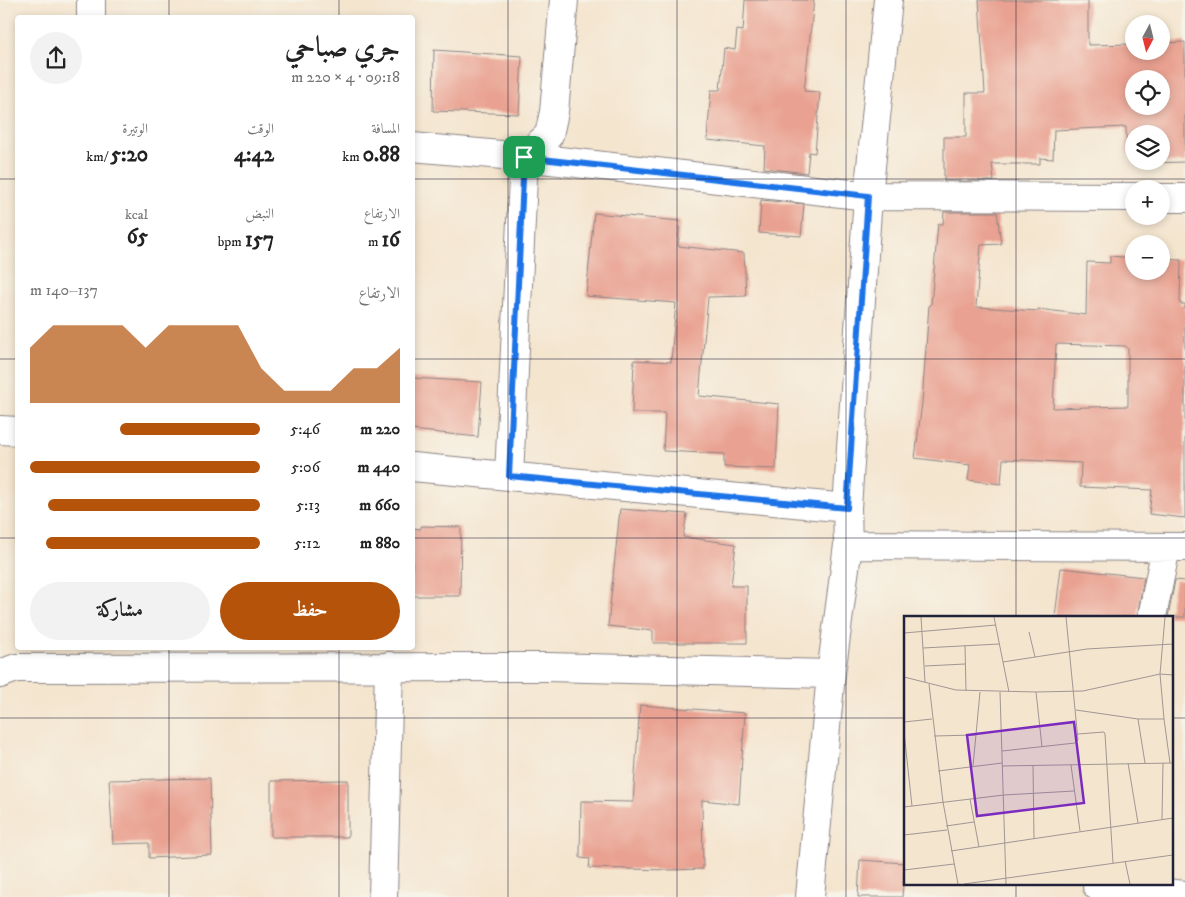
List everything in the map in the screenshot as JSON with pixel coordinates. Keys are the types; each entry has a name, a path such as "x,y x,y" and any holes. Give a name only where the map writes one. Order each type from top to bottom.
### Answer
{"street":[{"path":"91,0 91,15"},
{"path":"509,476 524,157 549,135 554,112 564,0"},
{"path":"810,897 831,674 848,545 847,508 868,196 888,0"},
{"path":"415,147 524,157 868,196 1125,197"},
{"path":"1170,198 1185,198"},
{"path":"0,430 15,431"},
{"path":"415,467 847,508"},
{"path":"848,545 1175,547 1152,616"},
{"path":"0,674 16,668 388,666 547,667 831,674"},
{"path":"383,897 388,666"},
{"path":"1096,889 1185,895"}],"building":[{"path":"745,0 814,0 804,91 820,92 815,153 809,152 807,173 764,168 765,146 707,140 711,90 720,90 724,48 735,50 737,30 743,31"},
{"path":"979,0 1088,0 1088,45 1125,44 1125,60 1170,60 1170,43 1185,42 1185,162 1170,162 1170,125 1125,125 1125,127 1054,130 1053,159 1040,158 1040,164 992,164 994,181 944,181 944,137 966,137 966,93 985,93"},
{"path":"434,50 522,56 519,114 433,111"},
{"path":"761,200 804,204 801,236 759,233"},
{"path":"944,212 997,212 1001,244 981,245 976,306 978,307 1038,311 1038,309 1086,315 1087,262 1110,263 1110,256 1125,257 1125,280 1170,280 1170,259 1181,260 1180,304 1185,304 1185,518 1149,514 1152,490 1080,487 1081,463 1003,459 1001,484 968,480 970,465 915,458 922,403 929,305 931,305 938,224 943,224","holes":["1056,344 1125,346 1128,348 1128,406 1053,408"]},
{"path":"594,213 680,221 678,246 744,253 746,296 708,297 699,396 779,404 776,469 724,467 724,454 663,451 665,413 632,413 634,360 671,362 676,303 586,296"},
{"path":"415,378 482,382 478,437 415,430"},
{"path":"620,509 687,514 683,537 736,544 731,586 747,586 747,643 653,643 653,631 608,626"},
{"path":"421,526 461,527 460,596 415,596 415,528 421,529"},
{"path":"1061,568 1144,577 1137,616 1055,616"},
{"path":"1175,580 1185,581 1185,617 1168,616"},
{"path":"640,705 745,713 739,804 702,800 703,869 589,868 590,859 580,858 581,801 633,802"},
{"path":"210,778 212,855 149,858 149,843 113,844 109,780"},
{"path":"348,780 348,837 271,837 271,781"},
{"path":"860,860 904,863 902,897 858,897"}],"route":[{"path":"524,157 868,196 847,508 509,476 524,157"}]}
